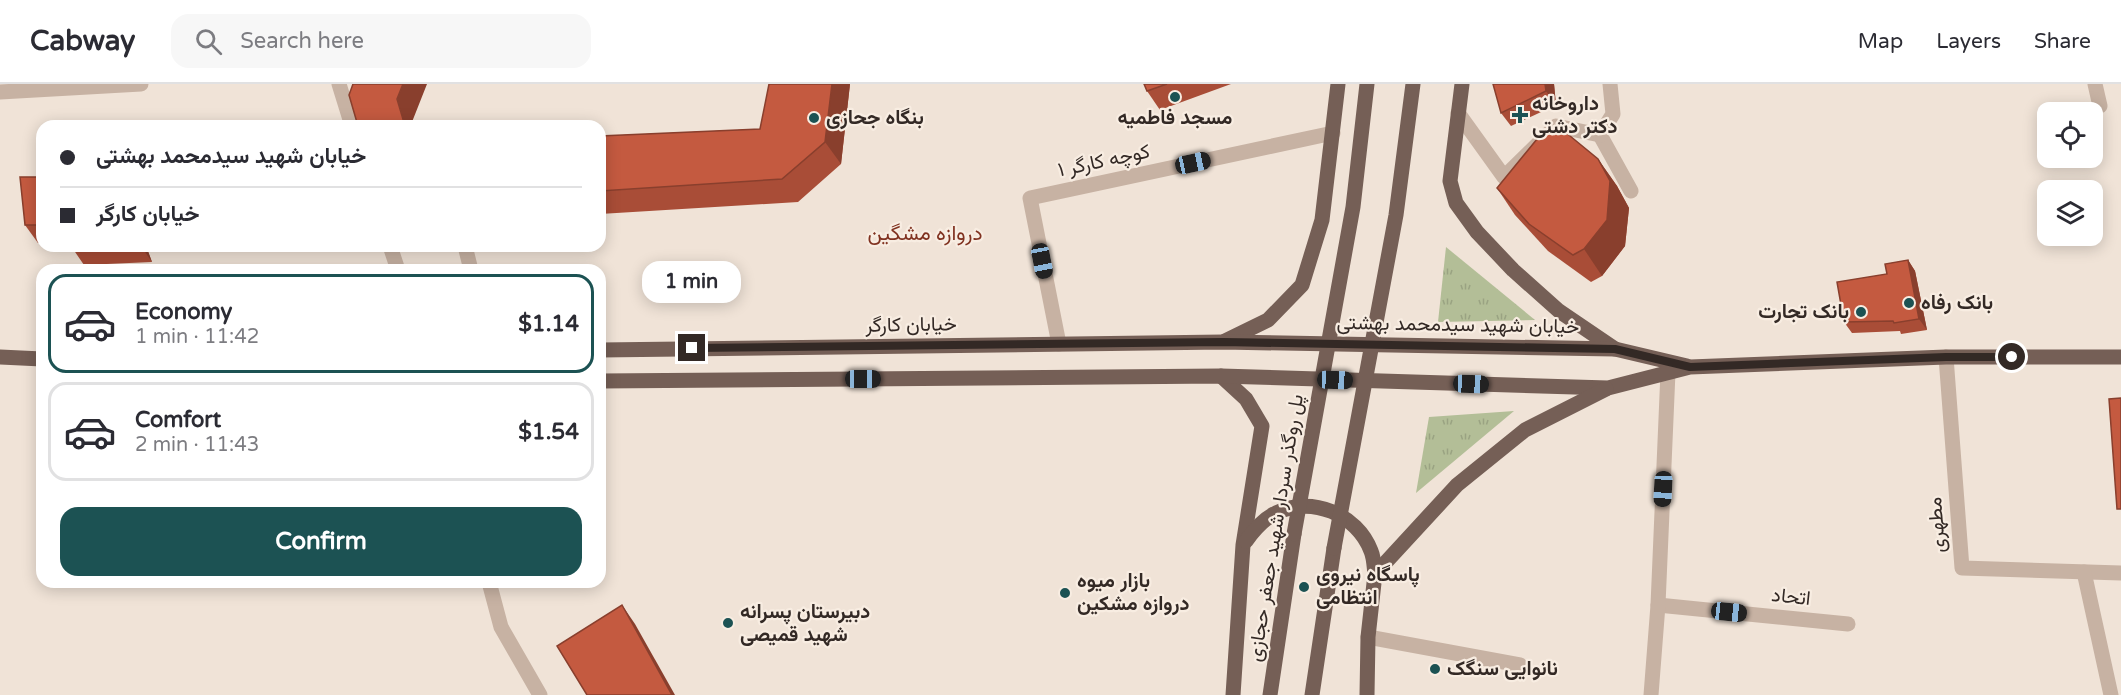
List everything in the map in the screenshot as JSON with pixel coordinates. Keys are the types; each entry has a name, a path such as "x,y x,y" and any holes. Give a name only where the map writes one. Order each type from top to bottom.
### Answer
{"main road":[{"path":"1223,342 1268,320 1302,285 1322,220 1338,84"},
{"name":"پل روگذر سردار شهید جعفر حجازی","path":"1270,695 1294,534 1353,207 1367,84"},
{"path":"1312,695 1334,548 1396,214 1413,84"},
{"path":"1461,84 1450,181 1456,203 1477,232 1513,270 1559,311 1615,349"},
{"name":"خیابان شهید سیدمحمد بهشتی","path":"1223,342 1615,349 1690,367"},
{"name":"خیابان کارگر","path":"606,350 1223,342"},
{"path":"0,357 36,358"},
{"name":"خیابان شهید سیدمحمد بهشتی","path":"1221,376 1608,388 1690,367 1946,357 2121,357"},
{"path":"606,381 1221,376 1246,399 1262,426 1244,545 1233,695"},
{"path":"1375,574 1457,485 1525,430 1608,388"},
{"path":"1244,545 1257,526 1276,513 1298,506 1321,507 1342,516 1359,531 1371,551 1375,574 1368,637 1367,695"}],"street":[{"path":"0,92 58,86 141,84"},
{"path":"339,84 350,120"},
{"path":"1600,135 1613,114 1610,84"},
{"path":"2096,84 2099,102"},
{"path":"1458,113 1504,177 1556,126 1600,135 1631,191"},
{"name":"کوچه کارگر ۱","path":"1059,344 1030,198 1333,133"},
{"name":"مطهری","path":"1946,357 1962,568 2121,573"},
{"path":"1651,695 1658,605 1668,372"},
{"path":"2084,572 2112,695"},
{"path":"491,588 501,627 540,695"},
{"name":"اتحاد","path":"1658,605 1848,624"},
{"path":"1368,637 1520,664"}],"green space":[{"path":"1446,247 1535,320 1438,322"},
{"path":"1514,411 1416,493 1429,417"}],"building":[{"path":"353,84 403,84 397,99 403,120 356,120 349,95"},
{"path":"769,84 832,84 825,142 782,179 606,191 606,136 760,129"},
{"path":"1144,84 1167,84 1147,91"},
{"path":"1493,84 1545,84 1546,91 1501,113"},
{"path":"1564,131 1598,159 1610,181 1607,220 1584,249 1573,255 1529,224 1497,188 1542,133"},
{"path":"20,177 36,177 36,225 25,225"},
{"path":"1908,260 1919,319 1894,323 1893,321 1844,322 1837,282 1887,274 1885,264"},
{"path":"2121,398 2121,509 2117,509 2109,399"},
{"path":"622,605 672,695 587,695 557,646"}],"place":[{"name":"مسجد فاطمیه","path":"1175,97"},
{"name":"داروخانه دکتر دشتی","path":"1520,115"},
{"name":"بنگاه جحازی","path":"814,118"},
{"name":"بانک رفاه","path":"1909,303"},
{"name":"بانک تجارت","path":"1861,312"},
{"name":"پاسگاه نیروی انتظامی","path":"1304,587"},
{"name":"بازار میوه دروازه مشکین","path":"1065,593"},
{"name":"دبیرستان پسرانه شهید قمیصی","path":"728,623"},
{"name":"نانوایی سنگک","path":"1435,669"}],"district":[{"name":"دروازه مشگین","path":"925,233"}],"route":[{"path":"692,348 1223,342 1615,349 1690,367 1946,357 2012,357"}]}
